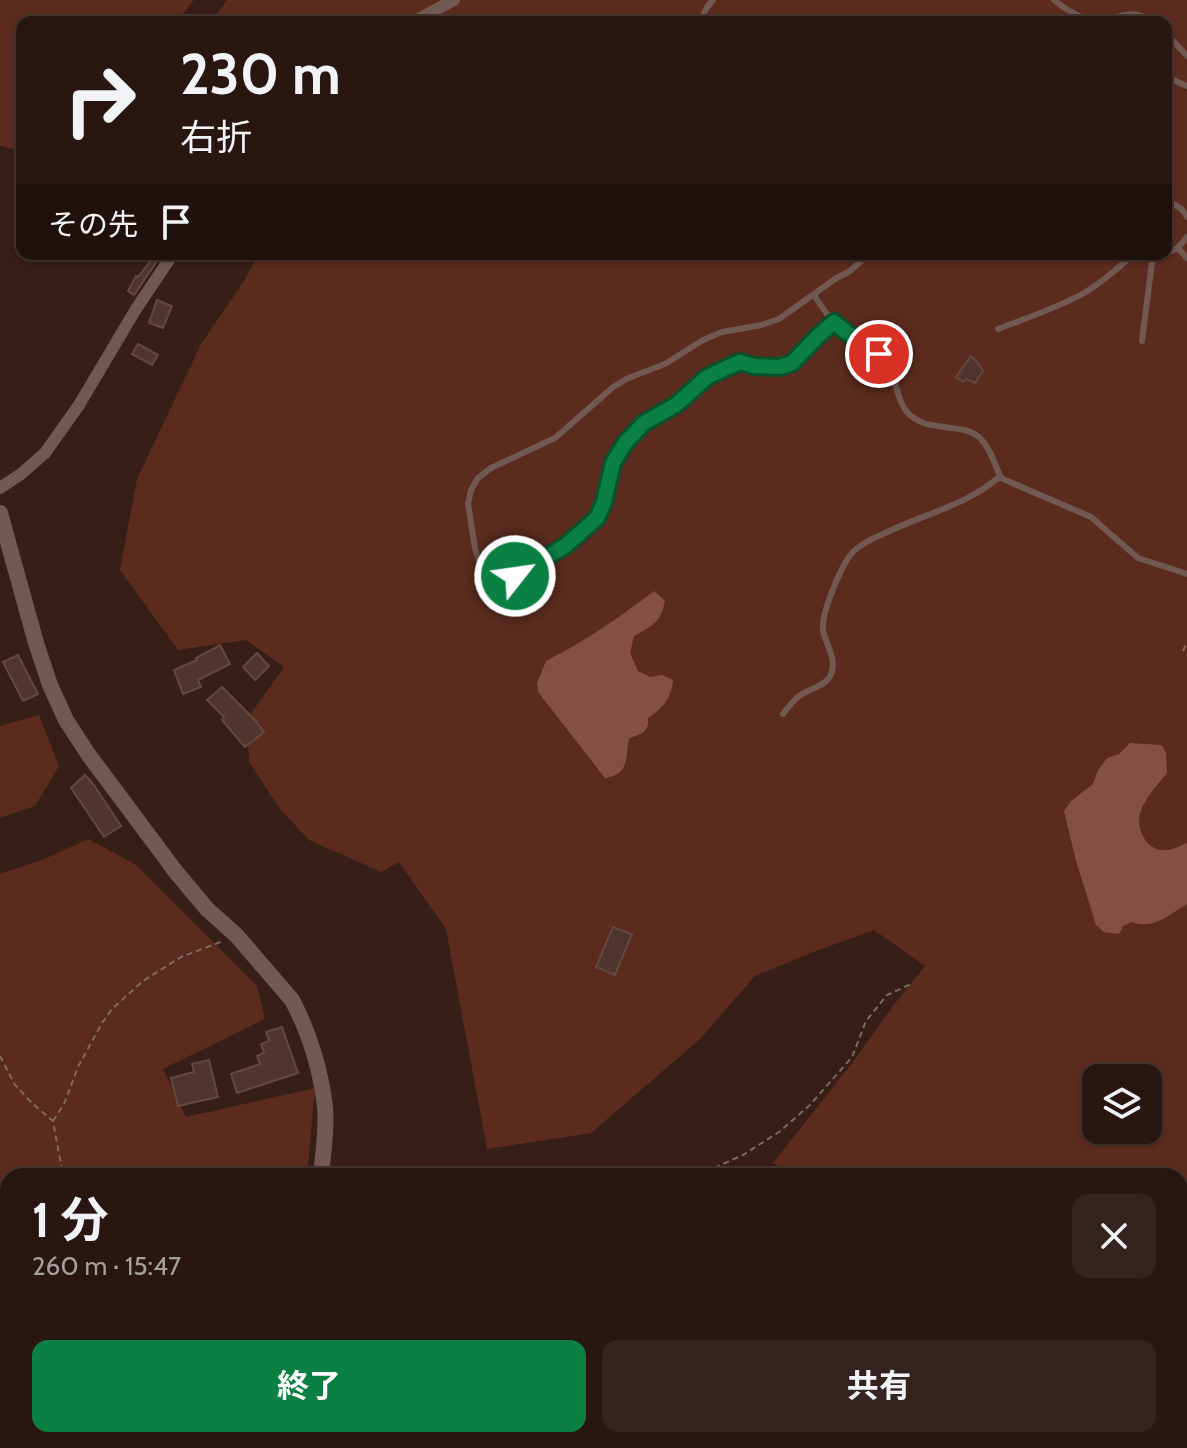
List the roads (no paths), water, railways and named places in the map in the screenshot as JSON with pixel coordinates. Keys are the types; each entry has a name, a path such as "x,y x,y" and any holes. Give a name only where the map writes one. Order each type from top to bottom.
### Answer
{"street":[{"path":"424,16 454,0"},
{"path":"0,488 45,453 79,405 169,260"},
{"path":"0,513 36,643 66,720 176,872 292,1000 306,1031 325,1107 322,1168"}],"lane":[{"path":"1054,0 1079,16"},
{"path":"1121,16 1132,13 1145,16"},
{"path":"1172,40 1187,56"},
{"path":"1172,203 1187,217"},
{"path":"1172,250 1187,237"},
{"path":"1178,248 1187,258"},
{"path":"834,322 792,363 780,367 740,362 707,377 677,404 644,423 625,443 613,463 597,518 554,553 505,580 489,576 480,565 471,532 468,504 478,478 491,468 555,438 626,379 665,364 722,332 779,319 862,260"},
{"path":"998,329 1084,293 1127,260"},
{"path":"1142,341 1152,260"},
{"path":"814,295 834,322 879,354 894,375 902,403 919,422 980,437 1000,476 1091,517 1138,558 1187,574"},
{"path":"783,714 801,695 826,682 832,672 833,663 823,631 823,618 842,570 853,552 889,531 971,497 1000,476"}]}
